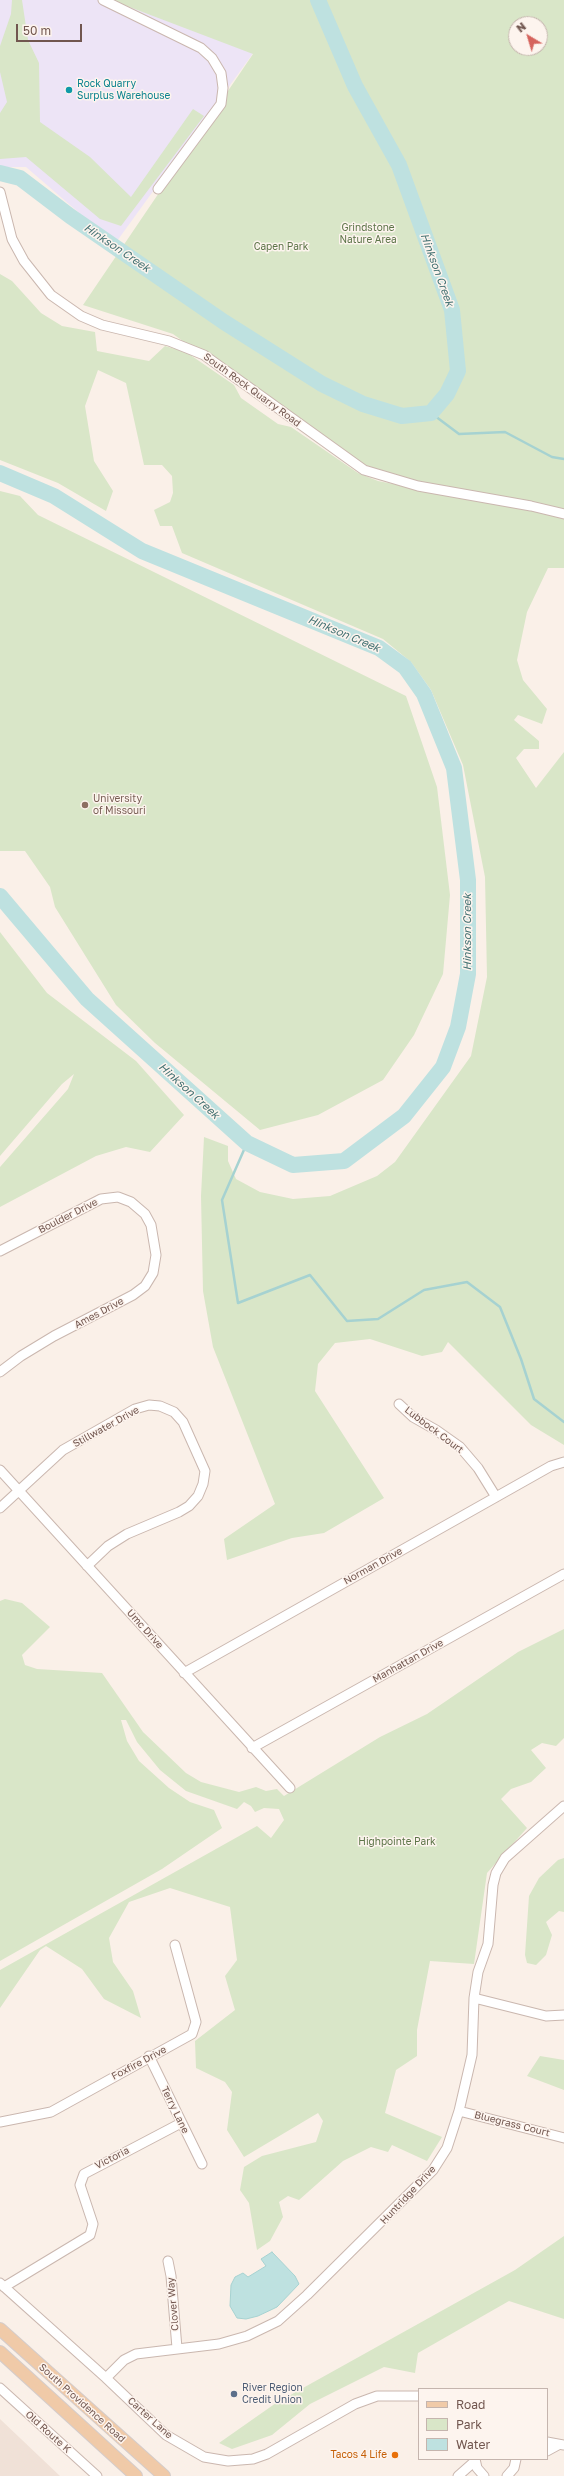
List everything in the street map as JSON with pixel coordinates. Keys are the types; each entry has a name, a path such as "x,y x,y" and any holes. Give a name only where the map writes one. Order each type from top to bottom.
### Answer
{"main road":[{"name":"South Providence Road","path":"0,2329 164,2476"},
{"name":"South Providence Road","path":"0,2352 136,2476"}],"street":[{"path":"103,0 201,48 212,58 221,73 223,88 221,104 158,189"},
{"name":"South Rock Quarry Road","path":"0,192 12,239 37,279 64,306 102,326 168,341 204,355 364,470 418,486 531,506 564,514"},
{"name":"Boulder Drive","path":"0,1251 101,1199 118,1197 132,1202 145,1214 151,1225"},
{"name":"Ames Drive","path":"0,1372 41,1344 134,1295 145,1286 153,1273 156,1255 151,1225"},
{"name":"Lubbock Court","path":"399,1404 413,1417 436,1430 460,1447 478,1468 496,1497"},
{"name":"Stillwater Drive","path":"0,1508 64,1450 135,1409 149,1405 160,1406 174,1412 183,1422 205,1471 198,1496 189,1506 179,1512 127,1534 114,1542 87,1566"},
{"name":"Norman Drive","path":"184,1673 551,1466 564,1462"},
{"name":"Umc Drive","path":"0,1470 290,1788"},
{"name":"Manhattan Drive","path":"252,1748 564,1574"},
{"name":"Huntridge Drive","path":"106,2378 124,2360 136,2354 219,2344 247,2336 278,2320 308,2295 433,2170 447,2148 460,2111 472,2055 474,1998 478,1972 488,1944 493,1885 496,1873 505,1858 564,1806"},
{"name":"Foxfire Drive","path":"0,2122 51,2112 149,2056 186,2038 195,2028 196,2022 175,1945"},
{"path":"474,1998 546,2016 564,2015"},
{"name":"Terry Lane","path":"149,2056 202,2164"},
{"name":"Bluegrass Court","path":"460,2111 564,2138"},
{"name":"Victoria","path":"2,2285 90,2234 93,2224 80,2185 84,2174 181,2123"},
{"name":"Clover Way","path":"168,2261 171,2276 177,2348"},
{"name":"Carter Lane","path":"2,2285 106,2378 166,2435 204,2457 228,2461 253,2459 266,2454 355,2404 377,2396 418,2396"},
{"name":"Old Route K","path":"0,2388 97,2476"},
{"path":"548,2442 561,2445"},
{"path":"548,2451 561,2445"},
{"path":"458,2476 475,2460 477,2468 484,2476"},
{"path":"507,2476 516,2462"}],"shaded area":[{"path":"0,0 111,0 254,52 117,241 99,230 26,167 0,167"},
{"path":"0,2419 60,2476 0,2476"}],"green space":[{"path":"12,0 22,0 28,40 39,63 40,122 90,157 131,197 193,109 204,116 121,226 100,219 26,157 0,159 0,113 7,102 0,72 0,46 11,14"},
{"path":"111,0 564,0 564,568 548,568 527,612 517,660 523,680 547,709 542,724 518,715 514,720 539,741 539,749 524,749 516,758 536,788 564,752 564,1445 531,1425 448,1342 442,1352 422,1356 370,1339 335,1343 318,1364 315,1391 384,1498 324,1533 292,1538 227,1560 224,1539 275,1504 213,1347 203,1291 201,1196 204,1137 228,1146 228,1161 236,1179 260,1192 293,1199 330,1196 377,1176 395,1162 471,1056 487,977 485,877 463,765 431,690 411,662 383,639 182,553 172,526 160,526 154,510 170,502 173,493 172,476 162,465 144,465 126,383 98,370 85,406 94,461 113,491 106,511 58,483 0,460 0,274 12,281 41,313 62,326 95,332 97,351 149,361 165,346 186,352 234,385 241,398 278,424 291,427 358,473 378,481 449,495 476,494 357,467 173,334 83,305 253,54"},
{"path":"0,491 20,496 38,515 406,696 437,787 450,895 443,974 414,1035 383,1080 318,1115 260,1130 155,1043 116,1005 55,907 50,887 25,851 0,851"},
{"path":"0,932 47,993 136,1061 184,1115 150,1152 126,1147 96,1156 0,1207 0,1167 68,1089 74,1074 62,1084 0,1156"},
{"name":"Highpointe Park","path":"5,1599 22,1603 50,1627 22,1655 25,1665 37,1669 102,1673 143,1732 186,1773 201,1782 239,1792 256,1787 266,1791 277,1789 284,1796 380,1737 427,1714 518,1652 564,1629 564,1738 556,1746 542,1743 531,1750 546,1768 531,1782 511,1789 501,1799 527,1828 487,1873 474,1964 430,1961 417,2030 417,2056 396,2070 385,2113 442,2137 427,2161 392,2145 388,2152 371,2147 343,2161 299,2200 288,2196 279,2202 283,2217 270,2241 257,2250 249,2203 240,2190 244,2167 262,2156 316,2142 323,2121 318,2113 244,2157 227,2130 232,2092 225,2082 196,2068 195,2041 235,2010 225,1976 237,1960 230,1907 170,1888 129,1902 109,1938 113,1962 133,1991 141,2018 104,1999 82,1969 46,1946 40,1950 0,2008 0,1970 257,1826 271,1838 284,1820 279,1809 264,1808 255,1812 251,1806 244,1802 237,1809 186,1791 160,1770 137,1742 126,1720 121,1720 127,1741 139,1761 169,1788 190,1802 214,1810 222,1828 162,1869 0,1961 0,1601"},
{"path":"564,1858 564,1912 559,1911 546,1922 552,1935 546,1955 536,1965 527,1963 525,1955 529,1896 539,1878 558,1860"},
{"path":"540,2056 564,2060 564,2090 527,2076"},
{"path":"564,2236 564,2319 509,2301 418,2353 415,2373 384,2367 310,2404 272,2435 232,2449 219,2443 276,2403 515,2270"}],"water":[{"path":"272,2252 295,2276 299,2284 277,2307 258,2316 246,2319 237,2318 230,2306 231,2285 235,2277 243,2273 248,2277 266,2266 261,2259"}],"waterway":[{"name":"Hinkson Creek","path":"0,173 20,178 70,216 224,322 322,384 363,404 402,416 431,413 447,394 458,371 452,310 399,165 355,86 318,0"},
{"path":"431,413 459,434 505,432 552,457 564,459"},
{"name":"Hinkson Creek","path":"0,473 54,496 142,551 379,648 405,667 424,694 454,768 468,880 468,974 458,1027 443,1067 404,1116 344,1161 293,1165 247,1143 87,999 0,896"},
{"path":"247,1143 222,1200 238,1303 310,1275 347,1321 378,1319 424,1290 467,1282 500,1307 521,1359 534,1399 564,1422"}],"place":[{"name":"Rock Quarry Surplus Warehouse","path":"69,90"},
{"name":"University of Missouri","path":"85,805"},
{"name":"River Region Credit Union","path":"234,2394"},
{"name":"Tacos 4 Life","path":"395,2455"}],"park label":[{"name":"Grindstone Nature Area","path":"368,234"},
{"name":"Capen Park","path":"281,247"}]}
